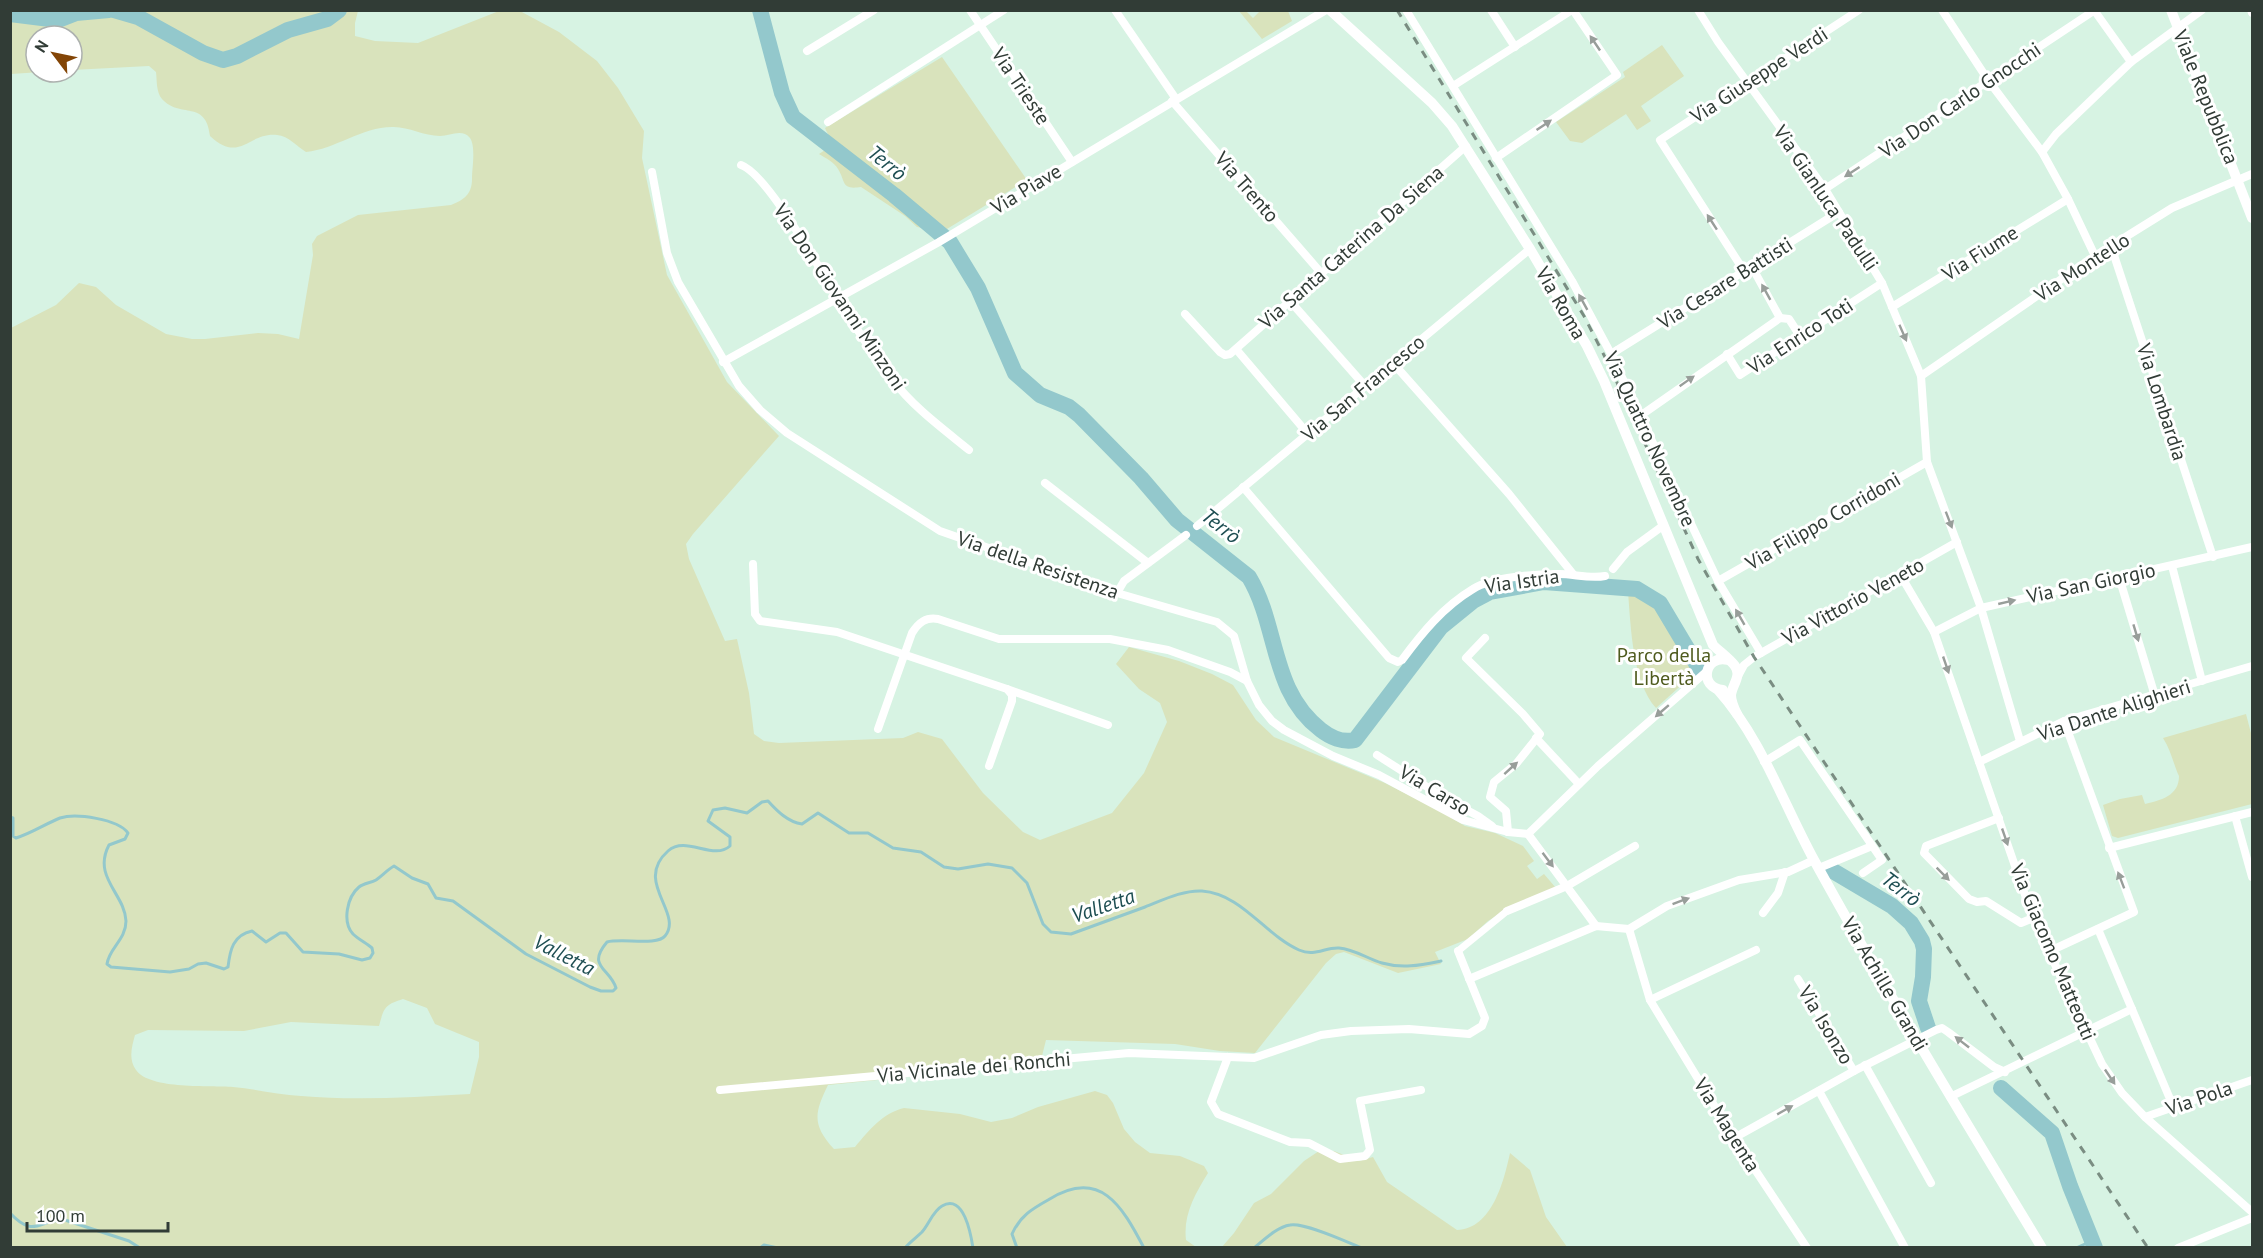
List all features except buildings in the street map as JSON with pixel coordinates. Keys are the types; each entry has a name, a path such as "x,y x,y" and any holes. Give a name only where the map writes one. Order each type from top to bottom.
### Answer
{"street":[{"path":"807,51 874,10"},
{"name":"Via Trieste","path":"970,10 1072,162"},
{"path":"828,122 1004,10"},
{"name":"Via Trento","path":"1114,10 1174,100 1322,274"},
{"name":"Via Piave","path":"723,362 939,242 1328,10"},
{"name":"Via Roma","path":"1328,10 1432,103 1466,146 1530,249 1587,346 1604,381 1713,645 1730,661"},
{"name":"Via Quattro Novembre","path":"1406,10 1572,281 1611,354 1718,581 1761,653"},
{"path":"1491,10 1515,47"},
{"path":"1453,86 1572,10 1617,75 1496,158"},
{"name":"Via Gianluca Padulli","path":"1698,10 1825,189 1882,283 1920,376 1927,462 1981,608 2020,741"},
{"name":"Via Giuseppe Verdi","path":"1748,269 1660,140 1748,83 1846,14 1859,10"},
{"path":"1942,10 1988,80 2042,152 2068,199 2095,256"},
{"name":"Viale Repubblica","path":"2171,10 2253,218"},
{"path":"2042,152 2072,119 2131,62 2177,26 2202,10"},
{"path":"2094,11 2131,62"},
{"name":"Via Don Carlo Gnocchi","path":"1825,189 2094,11"},
{"name":"Via Santa Caterina Da Siena","path":"1236,349 1466,146"},
{"name":"Via Don Giovanni Minzoni","path":"741,165 753,171 764,185 884,368 903,392 924,413 969,450"},
{"name":"Via della Resistenza","path":"652,172 671,268 723,362 745,395 781,429 929,525 955,537 1117,593 1207,618 1224,626 1236,640 1247,681 1266,715 1288,733 1379,775 1463,820 1508,832 1528,834"},
{"name":"Via Montello","path":"1920,376 2095,256 2172,208 2253,174"},
{"name":"Via Fiume","path":"1892,307 2068,199"},
{"name":"Via Cesare Battisti","path":"1611,354 1839,212"},
{"name":"Via Lombardia","path":"2111,246 2213,557"},
{"name":"Via San Francesco","path":"1197,526 1530,249"},
{"path":"1748,269 1800,336"},
{"name":"Via Enrico Toti","path":"1726,354 1740,375 1882,283"},
{"path":"1290,302 1365,386"},
{"path":"1185,314 1222,354 1230,354 1236,349 1308,434"},
{"path":"1640,416 1726,354 1785,318"},
{"path":"1393,363 1509,494 1573,574"},
{"name":"Via Filippo Corridoni","path":"1718,581 1927,462"},
{"path":"1045,483 1148,563"},
{"name":"Via Istria","path":"1243,487 1389,658 1398,662 1431,623 1474,588 1497,581 1528,576 1573,574 1605,576"},
{"path":"1613,569 1627,552 1664,525"},
{"path":"1117,593 1124,581 1186,535"},
{"name":"Via Vittorio Veneto","path":"1730,661 1743,663 1749,660 1901,576 1957,542"},
{"name":"Via San Giorgio","path":"1934,632 1981,608 2253,547"},
{"path":"753,564 755,614 760,621 837,632 1108,725"},
{"path":"2172,566 2202,681"},
{"name":"Via Giacomo Matteotti","path":"1901,576 1934,632 2033,918 2085,1030 2112,1081 2145,1117 2253,1212"},
{"path":"2119,577 2155,696"},
{"path":"878,729 904,655 918,625 928,618 935,618 999,639 1110,639 1168,650 1230,672 1247,681"},
{"path":"1485,638 1466,658 1540,734 1516,764 1494,782 1490,797 1506,811 1508,832"},
{"name":"Via Roma","path":"1708,668 1713,645"},
{"path":"1596,926 1528,834 1579,784 1708,668 1721,659 1730,661 1735,665 1736,680 1725,690 1718,690 1708,682 1708,668"},
{"name":"Via Vittorio Veneto","path":"1736,680 1744,664 1749,660"},
{"name":"Via Dante Alighieri","path":"1979,762 2064,722 2253,666"},
{"name":"Via Achille Grandi","path":"1736,680 1732,699 1737,714"},
{"path":"989,766 1012,701 1012,695 1007,689"},
{"name":"Via Achille Grandi","path":"1718,690 1737,714 1817,864 1916,1040 2042,1248"},
{"path":"2050,951 2134,912 2064,722"},
{"path":"1536,738 1579,784"},
{"path":"1764,762 1800,740 1882,860 1863,873"},
{"name":"Via Carso","path":"1377,755 1492,827"},
{"path":"2109,848 2253,812"},
{"path":"2235,816 2253,877"},
{"path":"1999,818 1926,846 1925,856 1969,899 1977,902 1986,901 2021,923 2033,918"},
{"path":"1458,951 1507,911 1567,886 1635,846"},
{"path":"1469,979 1596,926 1629,928 1667,906 1739,880 1817,864 1872,846"},
{"path":"1763,913 1778,893 1785,872"},
{"name":"Via Magenta","path":"1629,928 1650,1000 1734,1138 1807,1248"},
{"path":"2098,929 2173,1106"},
{"path":"1650,1000 1756,950"},
{"name":"Via Vicinale dei Ronchi","path":"720,1090 1129,1053 1254,1058 1321,1035 1351,1032 1409,1029 1469,1034 1482,1026 1485,1018 1458,951"},
{"name":"Via Isonzo","path":"1798,979 1854,1071"},
{"path":"1950,1097 2132,1009"},
{"path":"1734,1138 1865,1065 1942,1028 1994,1067 2005,1072"},
{"path":"1228,1057 1211,1102 1218,1114 1290,1142 1309,1143 1340,1159 1365,1156 1370,1150 1360,1101 1421,1090"},
{"path":"1865,1065 1931,1183"},
{"name":"Via Pola","path":"2145,1117 2253,1080"},
{"path":"1819,1091 1905,1248"},
{"path":"2178,1248 2253,1218"}],"green space":[{"path":"11,11 358,11 355,36 375,41 418,43 499,11 520,11 559,32 597,61 618,88 644,131 642,158 667,275 727,382 779,436 686,544 689,559 725,641 737,639 749,693 754,734 764,741 779,743 903,738 918,732 942,739 983,793 1023,832 1040,840 1112,813 1144,773 1167,722 1160,703 1139,689 1116,664 1129,647 1179,661 1233,685 1256,720 1274,737 1385,783 1465,826 1495,833 1523,846 1534,861 1527,866 1537,879 1544,874 1556,888 1515,904 1488,921 1468,939 1435,952 1441,964 1398,973 1344,952 1336,954 1326,963 1255,1053 1220,1051 1175,1044 1046,1040 1042,1056 1026,1064 995,1070 828,1085 820,1103 819,1125 834,1149 855,1147 883,1118 904,1108 960,1114 991,1122 1012,1118 1038,1107 1095,1091 1107,1095 1124,1129 1135,1142 1150,1153 1180,1156 1204,1166 1208,1173 1195,1197 1186,1222 1186,1240 1196,1247 11,1247 11,328 56,305 79,283 96,287 116,305 166,334 205,339 258,333 278,334 299,339 313,255 312,244 317,236 358,215 451,205 460,201 471,189 473,152 470,138 463,133 434,136 394,127 371,130 328,147 306,152 289,139 277,135 267,135 244,145 229,147 220,144 210,136 208,125 198,113 169,105 162,99 156,72 149,66 84,69 84,24 24,24 24,73 11,74","holes":["403,999 427,1008 435,1024 479,1042 479,1057 470,1094 343,1098 292,1095 233,1087 167,1084 154,1081 136,1070 131,1052 135,1035 148,1030 244,1031 291,1022 379,1026 388,1005"]},
{"path":"1239,11 1246,11 1253,18 1260,11 1288,11 1292,21 1262,39"},
{"path":"1662,45 1684,76 1641,106 1651,121 1637,130 1626,114 1582,143 1570,141 1556,122 1625,77 1623,72"},
{"path":"942,57 1027,180 942,232 866,165 849,159 841,153 825,128"},
{"path":"828,148 932,230 917,227 905,216 861,187 847,186 836,167 819,154"},
{"name":"Parco della Libertà","path":"1628,592 1641,596 1662,612 1697,671 1656,708 1648,697 1637,669"},
{"path":"2246,714 2252,737 2252,804 2118,838 2112,836 2103,805 2142,795 2145,804 2163,799 2176,788 2179,776 2163,738"},
{"path":"1319,1151 1334,1151 1359,1161 1373,1157 1387,1182 1457,1230 1469,1228 1488,1213 1500,1189 1510,1153 1530,1170 1546,1217 1567,1247 1221,1248 1254,1203 1271,1194 1304,1161"}],"waterway":[{"name":"Terrò","path":"10,14 58,20 76,13 109,10"},
{"name":"Terrò","path":"114,10 138,17 203,53 223,60 237,56 288,30 327,19 339,10"},
{"name":"Terrò","path":"760,10 782,93 793,117 894,195 950,242 978,288 1015,373 1040,395 1069,407 1079,415 1141,478 1177,520 1249,577 1259,596 1277,658 1292,697 1304,714 1325,733 1341,740 1355,740 1441,627 1473,601 1490,592 1544,582 1637,589 1660,603 1700,670"},
{"name":"Valletta","path":"10,817 13,818 13,836 16,838 60,818 76,816 106,821 123,828 128,833 125,839 109,845 105,856 104,867 121,902 126,921 123,933 108,958 107,964 111,967 170,972 206,963 224,969 228,967 234,944 241,936 252,931 266,942 280,933 286,933 303,952 339,954 362,960 370,958 373,953 372,948 355,936 350,929 347,910 351,897 359,887 376,880 394,866 412,878 428,884 436,898 453,901 526,954 590,987 601,991 613,991 616,988 613,981 599,962 601,950 607,942 655,941 665,936 669,927 669,917 655,874 659,863 668,851 683,846 723,850 730,846 730,837 708,821 713,810 725,808 747,813 762,802 768,801 783,816 797,823 802,824 818,813 849,833 868,833 893,848 921,852 944,867 958,869 988,864 1012,868 1027,883 1043,924 1051,932 1071,934 1173,896 1202,891 1229,899 1275,935 1305,952 1334,948 1345,949 1382,963 1397,966 1441,961"},
{"name":"Terrò","path":"1833,871 1892,906 1911,923 1922,941 1923,977 1919,1001 1928,1028"},
{"name":"Terrò","path":"2001,1088 2052,1133 2095,1248"},
{"path":"1017,1248 1012,1234 1027,1214 1042,1203 1066,1191 1082,1188 1095,1190 1107,1196 1118,1206 1144,1248"},
{"path":"905,1248 922,1232 939,1208 950,1204 956,1205 965,1217 973,1248"},
{"path":"10,1213 19,1221 32,1227 56,1220 65,1220 129,1241 140,1248"},
{"path":"1254,1248 1280,1228 1290,1225 1305,1226 1362,1248"},
{"path":"2076,1248 2094,1240"},
{"path":"760,1248 764,1245 778,1248"}],"railway":[{"path":"1397,10 1584,316 1698,559 1754,657 2148,1248"}]}
